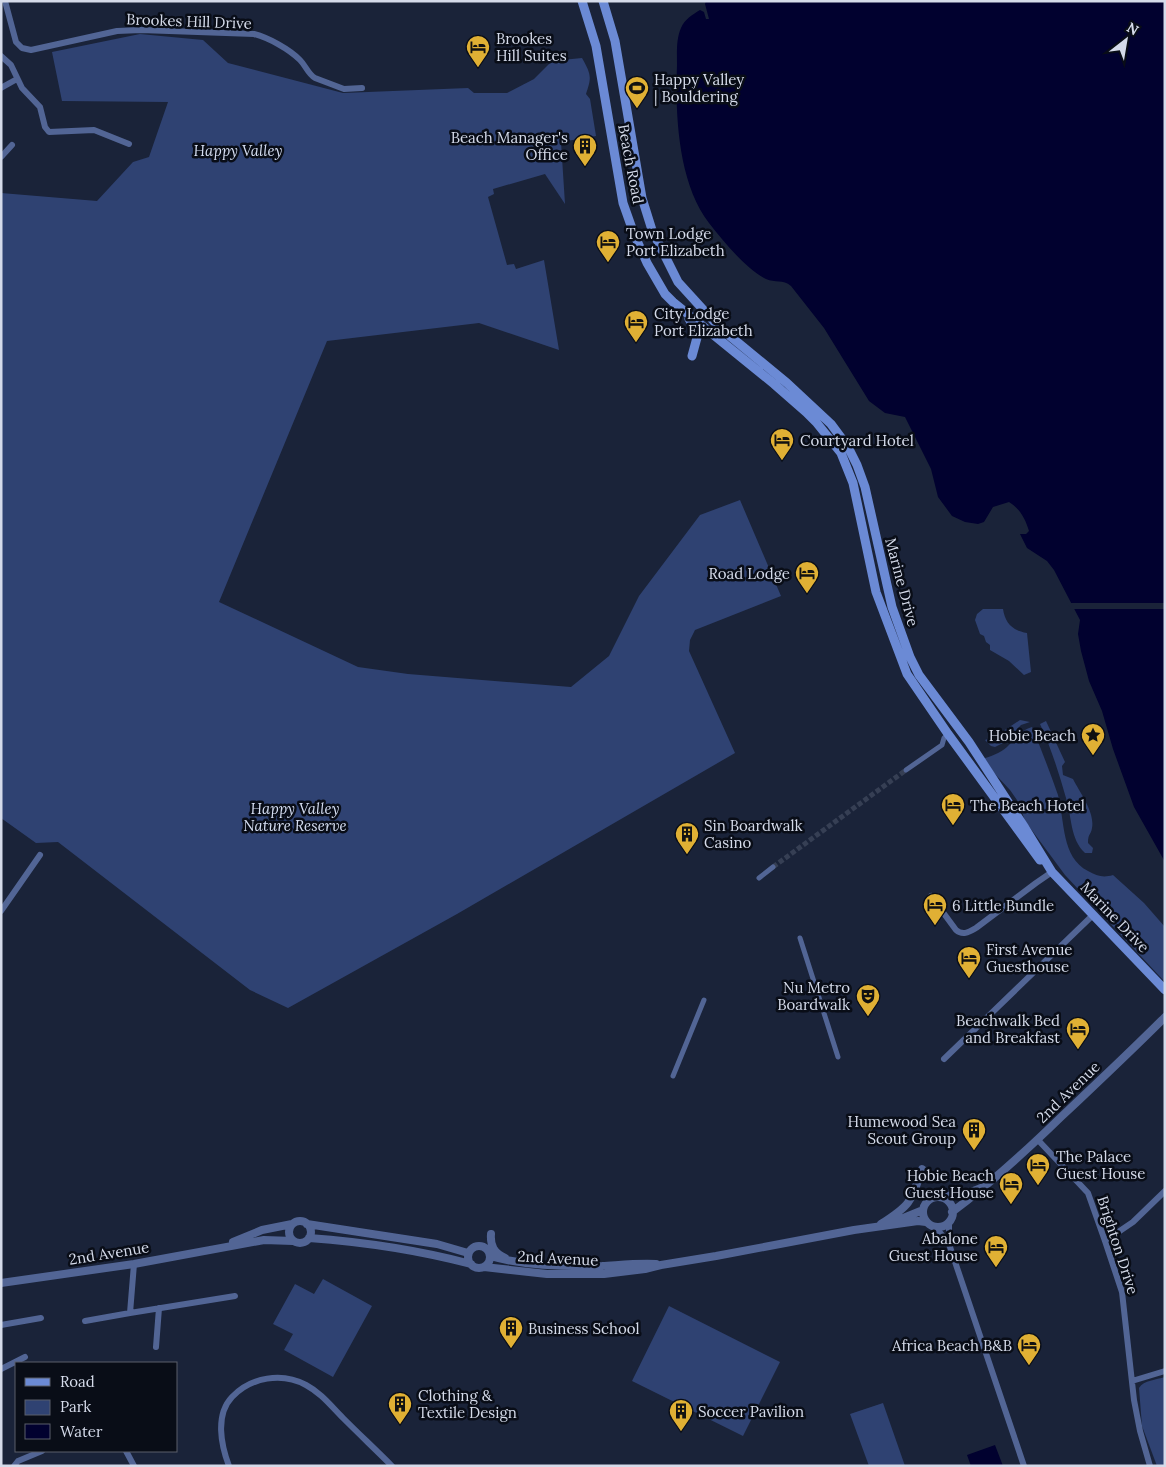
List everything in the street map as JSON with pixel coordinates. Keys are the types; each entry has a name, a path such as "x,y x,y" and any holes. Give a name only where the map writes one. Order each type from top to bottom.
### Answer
{"main road":[{"name":"Beach Road","path":"582,1 594,35 623,203 634,234 647,263 665,294 712,335"},
{"name":"Beach Road","path":"603,1 616,40 631,141 642,198 652,230 678,282 719,327"},
{"path":"687,315 698,334 692,356"},
{"name":"Marine Drive","path":"719,327 812,406 831,424 848,448 857,465 865,488 892,607 910,657 923,680 968,742 1052,872 1165,990"},
{"name":"Marine Drive","path":"712,335 806,412 841,453 853,483 869,565 882,611 907,674 1032,850 1046,863"}],"street":[{"name":"Brookes Hill Drive","path":"5,1 16,42 18,46 26,50 117,31 141,30 254,34 271,41 294,55 302,62 311,76 344,89 362,88"},
{"path":"1,56 8,62 22,88 40,107 45,127 49,132 94,130 129,144"},
{"path":"1,88 17,78"},
{"path":"1,157 12,145"},
{"path":"906,770 942,745 944,738 948,734"},
{"path":"1,911 40,855"},
{"path":"759,878 773,867"},
{"path":"931,896 956,930 961,933 967,933 1052,872"},
{"path":"944,1058 1093,916"},
{"path":"800,938 838,1057"},
{"path":"672,1076 704,1000"},
{"name":"2nd Avenue","path":"952,1212 988,1185 1038,1140 1165,1017"},
{"name":"Brighton Drive","path":"1038,1140 1088,1193 1105,1241 1122,1292 1140,1431 1150,1466"},
{"path":"883,1225 905,1208 911,1199 922,1169"},
{"name":"2nd Avenue","path":"939,1198 971,1192 988,1185"},
{"path":"1105,1241 1133,1222 1165,1191"},
{"path":"949,1244 935,1227 926,1222 923,1216 925,1204 930,1200 939,1198 950,1204 952,1212 949,1222 949,1244 1024,1466"},
{"name":"2nd Avenue","path":"883,1225 923,1210"},
{"name":"2nd Avenue","path":"222,1247 262,1230 300,1221 307,1224 437,1244 468,1252 474,1246 480,1245 488,1250 490,1256 505,1261 589,1266 661,1264"},
{"name":"2nd Avenue","path":"1,1283 134,1264 264,1240 302,1243 309,1238 362,1242 440,1256 471,1264 477,1268 484,1267 547,1274 590,1275 645,1269 661,1264 716,1256 883,1225 918,1221 926,1222"},
{"path":"935,1227 945,1226 949,1222"},
{"path":"292,1224 288,1234 293,1241"},
{"path":"307,1224 311,1232 309,1238"},
{"path":"490,1234 491,1246 498,1254 503,1258 524,1263"},
{"path":"468,1252 468,1261 471,1264"},
{"path":"484,1267 488,1263 490,1256"},
{"path":"130,1313 134,1264"},
{"path":"589,1266 590,1275"},
{"path":"84,1321 235,1296"},
{"path":"156,1347 159,1308"},
{"path":"1,1325 41,1318"},
{"path":"16,1362 25,1357"},
{"path":"1,1370 15,1362"},
{"path":"1132,1380 1165,1371"},
{"path":"229,1466 223,1448 221,1433 221,1422 225,1410 230,1399 248,1384 267,1378 300,1382 316,1392 392,1466"},
{"path":"14,1466 18,1461 40,1452"},
{"path":"127,1452 134,1466"}],"green space":[{"name":"Happy Valley Nature Reserve","path":"140,34 203,40 228,63 343,93 468,88 474,93 507,93 534,79 552,61 582,58 590,76 586,94 590,99 596,136 561,142 565,204 545,174 493,189 494,194 488,197 507,265 514,264 516,269 544,260 559,350 479,323 327,341 219,602 358,667 408,674 571,687 609,656 639,596 700,515 740,500 781,596 695,630 690,640 689,651 735,753 457,914 288,1008 250,990 58,842 36,843 1,818 1,193 97,201 133,162 149,157 168,102 62,101 52,52"},
{"path":"983,609 1003,609 1011,626 1027,633 1031,672 1024,675 1009,661 990,650 990,645 986,642 984,636 980,634 975,620 977,614"},
{"path":"1020,720 1030,722 1021,725 1005,742 995,747 985,740 996,736"},
{"path":"1046,721 1065,762 1062,766 1063,775 1073,779 1089,809 1092,830 1088,837 1088,843 1093,848 1092,853 1085,853 1074,834 1061,779 1040,724"},
{"path":"1032,727 1058,795 1065,838 1073,857 1079,865 1094,874 1103,876 1113,875 1144,903 1165,927 1165,982 1065,875 1025,821 1019,803 1010,790 981,759 1001,751 1021,733"},
{"path":"323,1279 372,1306 333,1377 284,1350 293,1334 273,1324 295,1284 314,1294"},
{"path":"669,1306 780,1362 743,1436 632,1381"},
{"path":"1165,1377 1165,1466 1157,1466 1142,1426 1139,1388 1147,1382"},
{"path":"883,1403 905,1466 869,1466 850,1414"}],"water":[{"path":"706,1 1165,1 1165,862 1134,807 1113,749 1102,711 1089,681 1078,634 1080,620 1054,570 1047,561 1027,548 1020,534 1026,534 1029,531 1022,514 1009,502 993,507 984,522 978,524 965,522 952,516 938,497 931,469 905,417 885,413 869,401 824,328 791,286 766,279 750,268 721,238 699,207 685,168 678,126 677,51 679,32 687,20 700,10 704,12 706,19 709,19"},
{"path":"995,1445 1003,1466 971,1466 967,1455"}],"pier":[{"path":"1067,603 1165,603 1165,609 1071,609"}],"tunnel":[{"path":"773,867 906,770"}],"place":[{"name":"Brookes Hill Suites","path":"478,68"},
{"name":"Happy Valley | Bouldering","path":"637,109"},
{"name":"Beach Manager's Office","path":"585,167"},
{"name":"Town Lodge Port Elizabeth","path":"608,263"},
{"name":"City Lodge Port Elizabeth","path":"636,343"},
{"name":"Courtyard Hotel","path":"782,461"},
{"name":"Road Lodge","path":"807,594"},
{"name":"Hobie Beach","path":"1093,756"},
{"name":"The Beach Hotel","path":"953,826"},
{"name":"Sin Boardwalk Casino","path":"687,855"},
{"name":"6 Little Bundle","path":"935,926"},
{"name":"First Avenue Guesthouse","path":"969,979"},
{"name":"Nu Metro Boardwalk","path":"868,1017"},
{"name":"Beachwalk Bed and Breakfast","path":"1078,1050"},
{"name":"Humewood Sea Scout Group","path":"974,1151"},
{"name":"The Palace Guest House","path":"1038,1186"},
{"name":"Hobie Beach Guest House","path":"1011,1205"},
{"name":"Abalone Guest House","path":"996,1268"},
{"name":"Business School","path":"511,1349"},
{"name":"Africa Beach B&B","path":"1029,1366"},
{"name":"Clothing & Textile Design","path":"400,1425"},
{"name":"Soccer Pavilion","path":"681,1432"}],"park label":[{"name":"Happy Valley","path":"238,150"}]}
